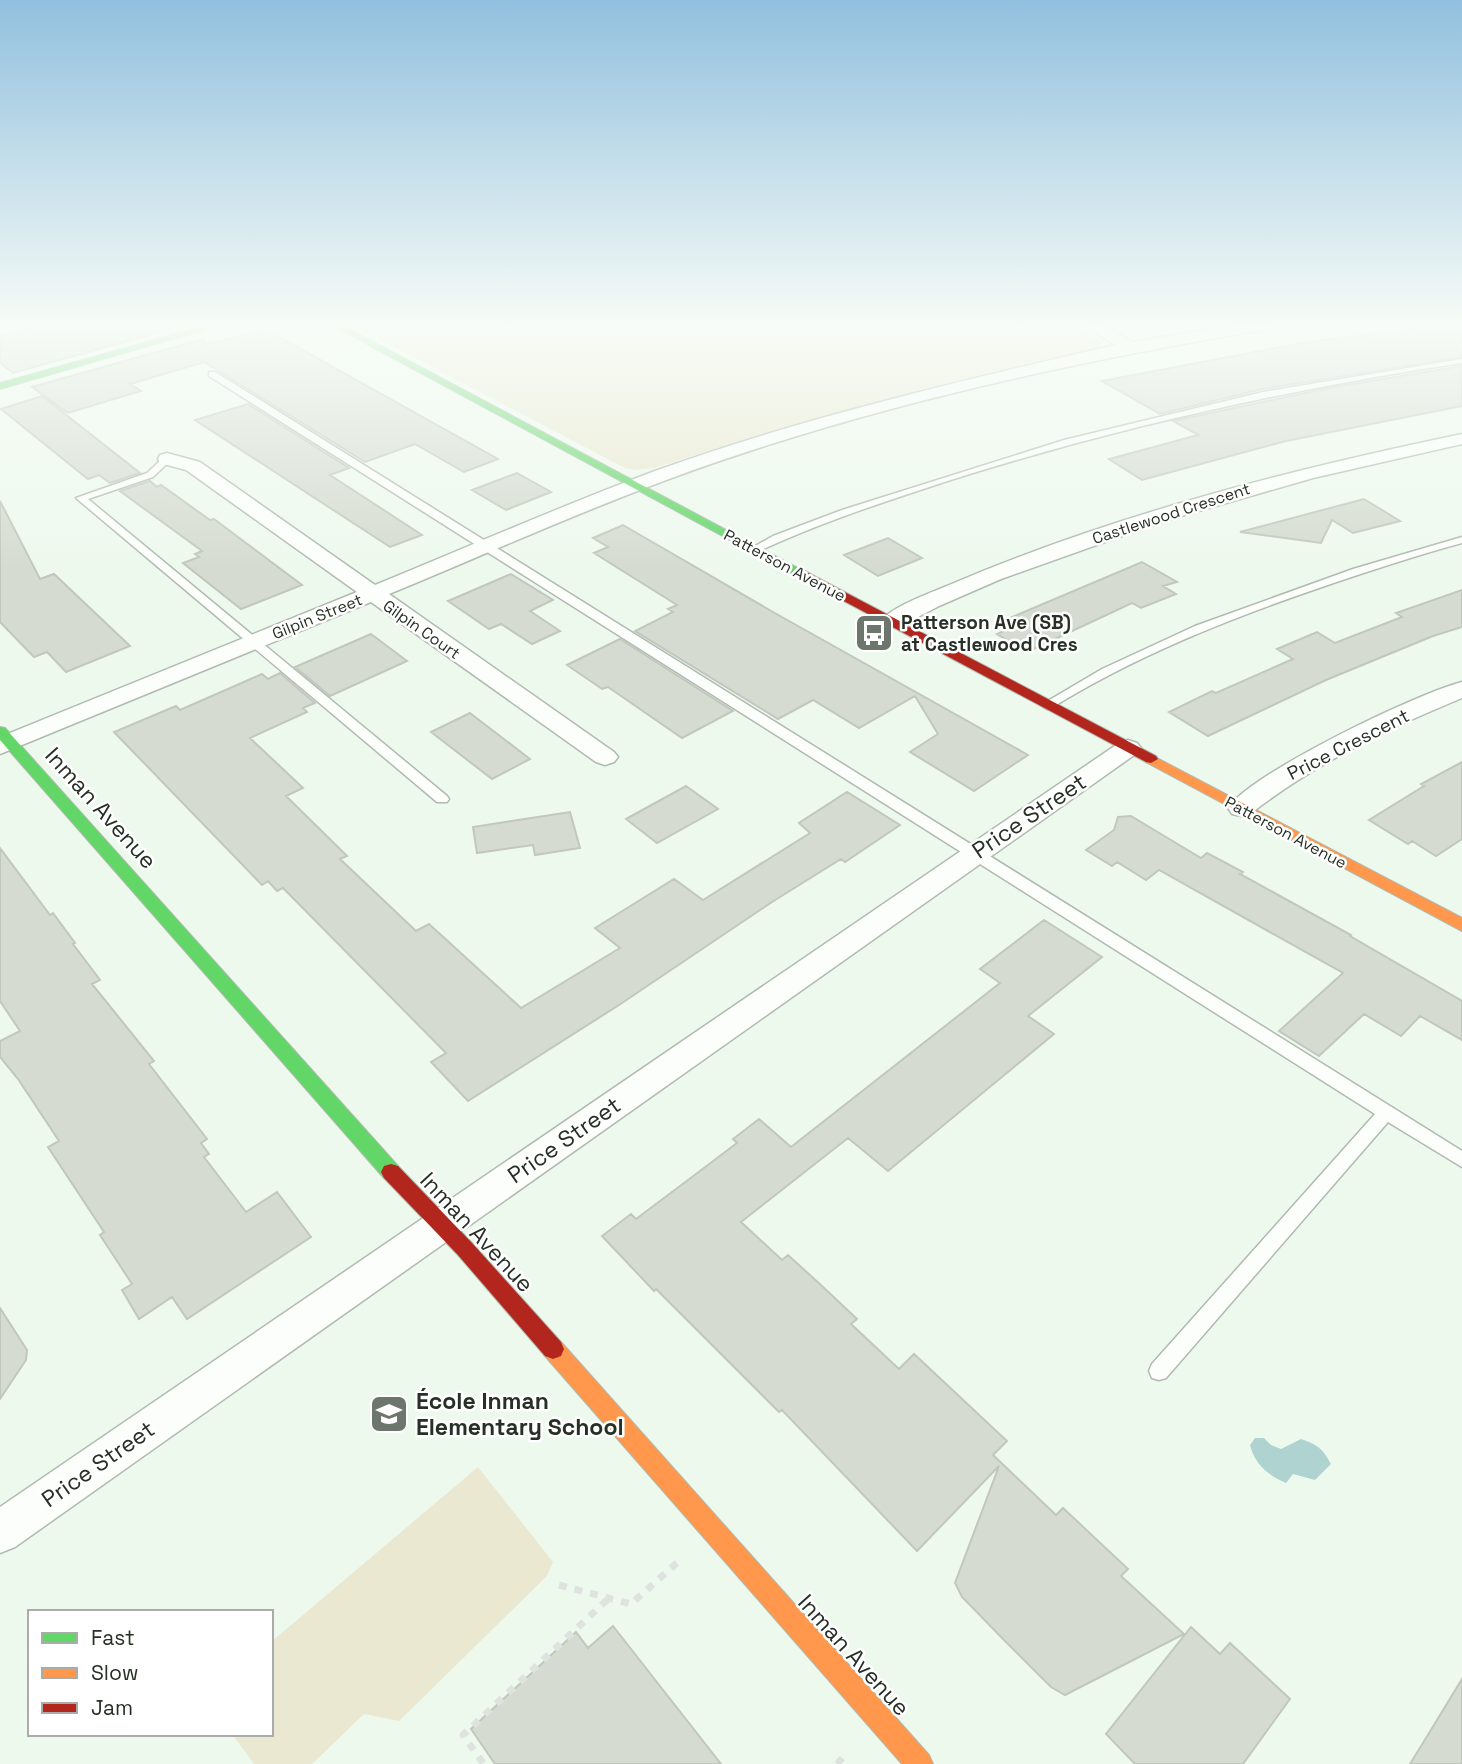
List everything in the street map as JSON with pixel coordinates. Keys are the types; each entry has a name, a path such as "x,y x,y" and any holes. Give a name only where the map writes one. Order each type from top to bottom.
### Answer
{"street":[{"name":"Patterson Avenue","path":"486,405 1462,925"},
{"name":"Gilpin Street","path":"4,740 373,594 635,485 829,421 887,405"},
{"name":"Castlewood Crescent","path":"891,622 918,607 1017,565 1161,515 1251,487 1462,439"},
{"name":"Gilpin Court","path":"167,459 193,466 605,757"},
{"name":"Price Crescent","path":"1241,808 1268,785 1292,772 1374,729 1462,689"},
{"name":"Inman Avenue","path":"4,740 412,1196 465,1249 920,1764"},
{"name":"Price Street","path":"0,1532 1128,748"}],"lane":[{"path":"262,405 972,855 1462,1160"},
{"path":"755,549 876,501 995,462 1211,405"},
{"path":"167,459 150,475 81,498 442,799"},
{"path":"1047,705 1113,668 1218,620 1342,576 1462,540"},
{"path":"1159,1371 1386,1113"}],"path":[{"path":"559,1585 631,1604 682,1558"},
{"path":"483,1763 463,1735 608,1599"},
{"path":"837,1764 845,1755"}],"shaded area":[{"path":"505,405 864,405 654,468 625,468"},
{"path":"478,1467 553,1562 547,1576 399,1721 364,1714 312,1764 254,1764 233,1736 273,1736 273,1640"}],"water":[{"path":"1255,1438 1264,1438 1281,1449 1301,1439 1307,1441 1319,1448 1331,1464 1315,1480 1293,1474 1286,1483 1268,1473 1259,1464 1250,1445"}],"building":[{"path":"13,405 54,405 140,473 110,483 99,475 88,479 1,409"},
{"path":"57,405 93,405 68,413"},
{"path":"250,405 349,468 330,475 422,535 390,547 195,420"},
{"path":"274,405 402,405 498,459 464,472 415,444 365,462"},
{"path":"1145,405 1195,405 1160,414"},
{"path":"1247,405 1462,405 1286,441 1142,480 1109,459 1198,435 1173,421"},
{"path":"517,473 551,492 506,510 472,490"},
{"path":"150,481 157,487 161,485 210,520 214,519 302,585 241,609 183,563 199,557 195,554 202,551 120,491"},
{"path":"1364,499 1400,521 1353,533 1332,520 1321,543 1240,532"},
{"path":"0,501 40,579 54,574 130,646 66,672 47,652 34,657 0,622"},
{"path":"623,525 1028,755 974,791 910,752 938,734 915,696 859,728 813,700 778,719 635,631 673,612 668,609 677,605 594,553 608,547 593,538"},
{"path":"888,538 922,558 878,576 844,555"},
{"path":"1142,562 1177,582 1163,586 1176,594 1141,608 1132,603 1027,652 997,634 1019,624 1010,618"},
{"path":"511,574 553,600 530,611 560,631 532,644 501,624 489,629 448,601"},
{"path":"1462,590 1462,627 1433,636 1326,680 1208,736 1169,712 1212,691 1216,693 1293,659 1277,649 1317,632 1335,643 1402,617 1396,613"},
{"path":"371,634 407,661 330,696 295,667"},
{"path":"620,639 733,711 682,738 608,687 602,689 567,665"},
{"path":"280,673 315,703 303,708 307,712 250,738 303,788 286,796 347,856 340,859 416,931 429,924 521,1008 620,948 595,928 674,879 703,900 810,833 799,823 847,792 900,825 845,862 841,859 772,902 619,1005 468,1101 431,1062 446,1053 283,888 277,891 268,881 262,885 114,732 176,706 180,710 262,674 268,679"},
{"path":"470,713 530,759 492,779 431,732"},
{"path":"1462,762 1462,839 1436,856 1412,841 1408,844 1369,820 1424,786 1421,784"},
{"path":"686,786 718,809 657,843 626,819"},
{"path":"570,812 580,848 535,855 533,845 477,853 473,827"},
{"path":"1131,816 1201,858 1207,853 1243,872 1240,874 1351,935 1462,1001 1462,1040 1420,1016 1401,1036 1364,1014 1319,1056 1279,1031 1343,973 1159,870 1146,880 1117,862 1112,866 1086,850 1114,830 1118,817"},
{"path":"0,848 50,915 53,913 75,943 73,944 100,980 92,984 154,1061 149,1064 207,1139 201,1143 209,1154 204,1157 246,1212 277,1192 311,1237 187,1319 172,1297 139,1319 122,1290 132,1284 100,1235 104,1232 48,1147 59,1141 0,1057 0,1041 20,1031 0,1001"},
{"path":"1044,920 1102,957 1028,1016 1054,1034 888,1171 848,1138 741,1222 782,1260 788,1255 822,1286 857,1319 851,1324 899,1369 914,1354 1007,1441 993,1455 1056,1515 1063,1508 1128,1569 1121,1576 1184,1634 1065,1695 1051,1687 1005,1641 962,1597 955,1583 999,1466 917,1551 782,1410 779,1412 656,1289 654,1291 602,1236 631,1214 636,1219 737,1143 733,1139 759,1119 791,1147 1000,983 980,969"},
{"path":"0,1308 27,1350 26,1360 0,1399"},
{"path":"613,1626 721,1764 495,1764 471,1729 576,1632 588,1648"},
{"path":"1191,1627 1220,1654 1230,1643 1290,1699 1243,1764 1135,1764 1106,1734"},
{"path":"1462,1679 1462,1764 1410,1764 1426,1738"}],"traffic: fast":[{"path":"486,405 799,572"},
{"path":"0,731 391,1172"}],"traffic: slow":[{"path":"1151,759 1462,925"},
{"path":"553,1349 920,1764"}],"traffic: jam":[{"path":"799,572 1151,759"},
{"path":"391,1172 465,1249 553,1349"}],"place":[{"name":"Patterson Ave (SB) at Castlewood Cres","path":"874,633"},
{"name":"École Inman Elementary School","path":"389,1414"}]}
